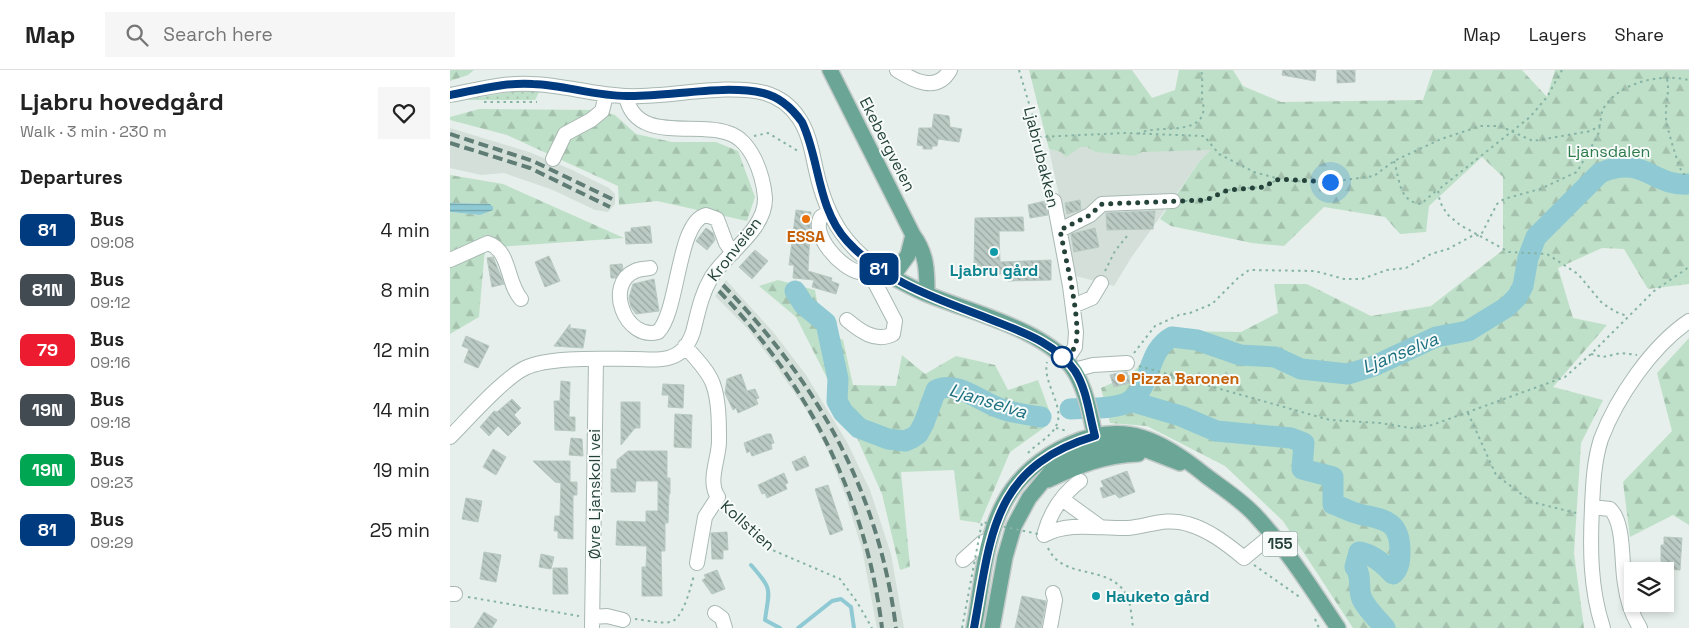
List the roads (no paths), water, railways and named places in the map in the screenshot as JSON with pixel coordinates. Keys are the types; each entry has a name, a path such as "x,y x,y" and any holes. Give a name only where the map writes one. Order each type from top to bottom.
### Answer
{"main road":[{"name":"Ekebergveien","path":"830,70 924,254 927,294"},
{"path":"913,235 908,255 892,277 927,294 1032,336 1051,347 1070,365 1086,398 1096,442"},
{"name":"155","path":"974,628 990,542 1003,503 1028,471 1055,451 1124,434 1154,440 1174,450 1241,502 1272,535 1338,628"},
{"name":"155","path":"992,628 1010,538 1020,512 1058,463 1096,442 1139,447 1206,476"},
{"name":"155","path":"1044,482 1075,467 1103,458 1156,454"}],"street":[{"path":"897,70 917,82 927,84 944,79 950,70"},
{"path":"450,95 506,85 530,83 606,95 626,96 736,91 760,92 778,98 794,111 805,129 829,212 843,237 874,266 892,277"},
{"path":"553,159 565,134 592,120 602,111 606,95"},
{"name":"Kronveien","path":"626,96 631,110 655,126 667,129 718,130 729,133 743,142 759,168 765,198 762,215 706,286 692,334 685,346"},
{"name":"Ljabrubakken","path":"1054,201 1073,306 1076,342 1070,365"},
{"path":"1060,230 1090,215 1102,204 1173,201"},
{"path":"829,212 821,217 818,226 823,239 836,258 844,267 859,272 874,266"},
{"path":"650,268 630,274 625,281 621,294 626,318 637,330 650,334 658,332 668,318 681,260 689,234 698,219 706,215 717,219 726,243 733,253"},
{"path":"450,260 488,244 498,247 503,254 513,289 521,299"},
{"path":"848,320 868,335 886,337 892,334 895,321 872,277 874,266"},
{"path":"1073,306 1092,298 1101,283"},
{"path":"1603,628 1591,580 1587,511 1601,440 1618,406 1646,362 1670,336 1689,321"},
{"path":"450,437 513,375 524,368 558,362 668,358 680,352 685,346"},
{"name":"Kollstien","path":"685,346 709,375 715,392 719,441 713,488 718,498 705,517 697,563"},
{"name":"Øvre Ljanskoll vei","path":"592,623 596,360"},
{"path":"1070,365 1127,363"},
{"path":"1080,481 1062,499 1049,516 1041,534 1052,530 1099,526 1130,528 1167,521 1188,524 1214,536 1244,558 1272,535"},
{"path":"1062,499 1099,526"},
{"path":"1587,511 1610,509 1618,522 1625,586 1631,609 1640,628"},
{"path":"963,560 983,542 990,542"},
{"path":"1050,628 1055,600 1053,593"},
{"path":"715,612 722,618 725,628"},
{"path":"592,623 607,616 623,620"}],"water":[{"path":"450,203 490,204 493,210 480,215 450,212"}],"waterway":[{"name":"Ljanselva","path":"1070,409 1110,407 1130,401 1143,386 1158,351 1172,337 1197,340 1240,355 1275,357 1301,369 1348,374 1374,366 1436,337 1468,331 1507,307 1517,297 1523,286 1528,258 1536,237 1600,173 1615,168 1628,167 1648,172 1676,184 1689,184"},
{"name":"Ljanselva","path":"795,291 804,305 826,323 838,379 837,401 843,412 859,428 888,439 905,441 912,438 918,434 924,423 936,390 944,388 961,390 994,406 1007,410 1041,417"},
{"path":"1130,401 1181,416 1216,431 1291,438 1304,443 1302,469 1333,477 1333,504 1388,522 1397,532 1400,559 1397,569 1393,574 1378,560 1359,552 1355,567 1359,575 1362,599 1385,628"},
{"path":"751,565 767,586 768,596 765,620 780,628"},
{"path":"798,628 832,601 841,599 851,607 854,628"}],"railway":[{"path":"450,134 533,161 614,200"},
{"path":"450,143 530,168 610,207"},
{"path":"723,285 757,322 788,361 815,401 839,442 859,486 875,531 888,578 896,628"},
{"path":"719,291 751,327 780,365 806,405 828,446 847,489 862,534 874,580 882,628"}],"place":[{"name":"ESSA","path":"806,219"},
{"name":"Ljabru gård","path":"994,252"},
{"name":"Pizza Baronen","path":"1121,378"},
{"name":"Hauketo gård","path":"1096,596"}],"park label":[{"name":"Ljansdalen","path":"1609,151"}]}
